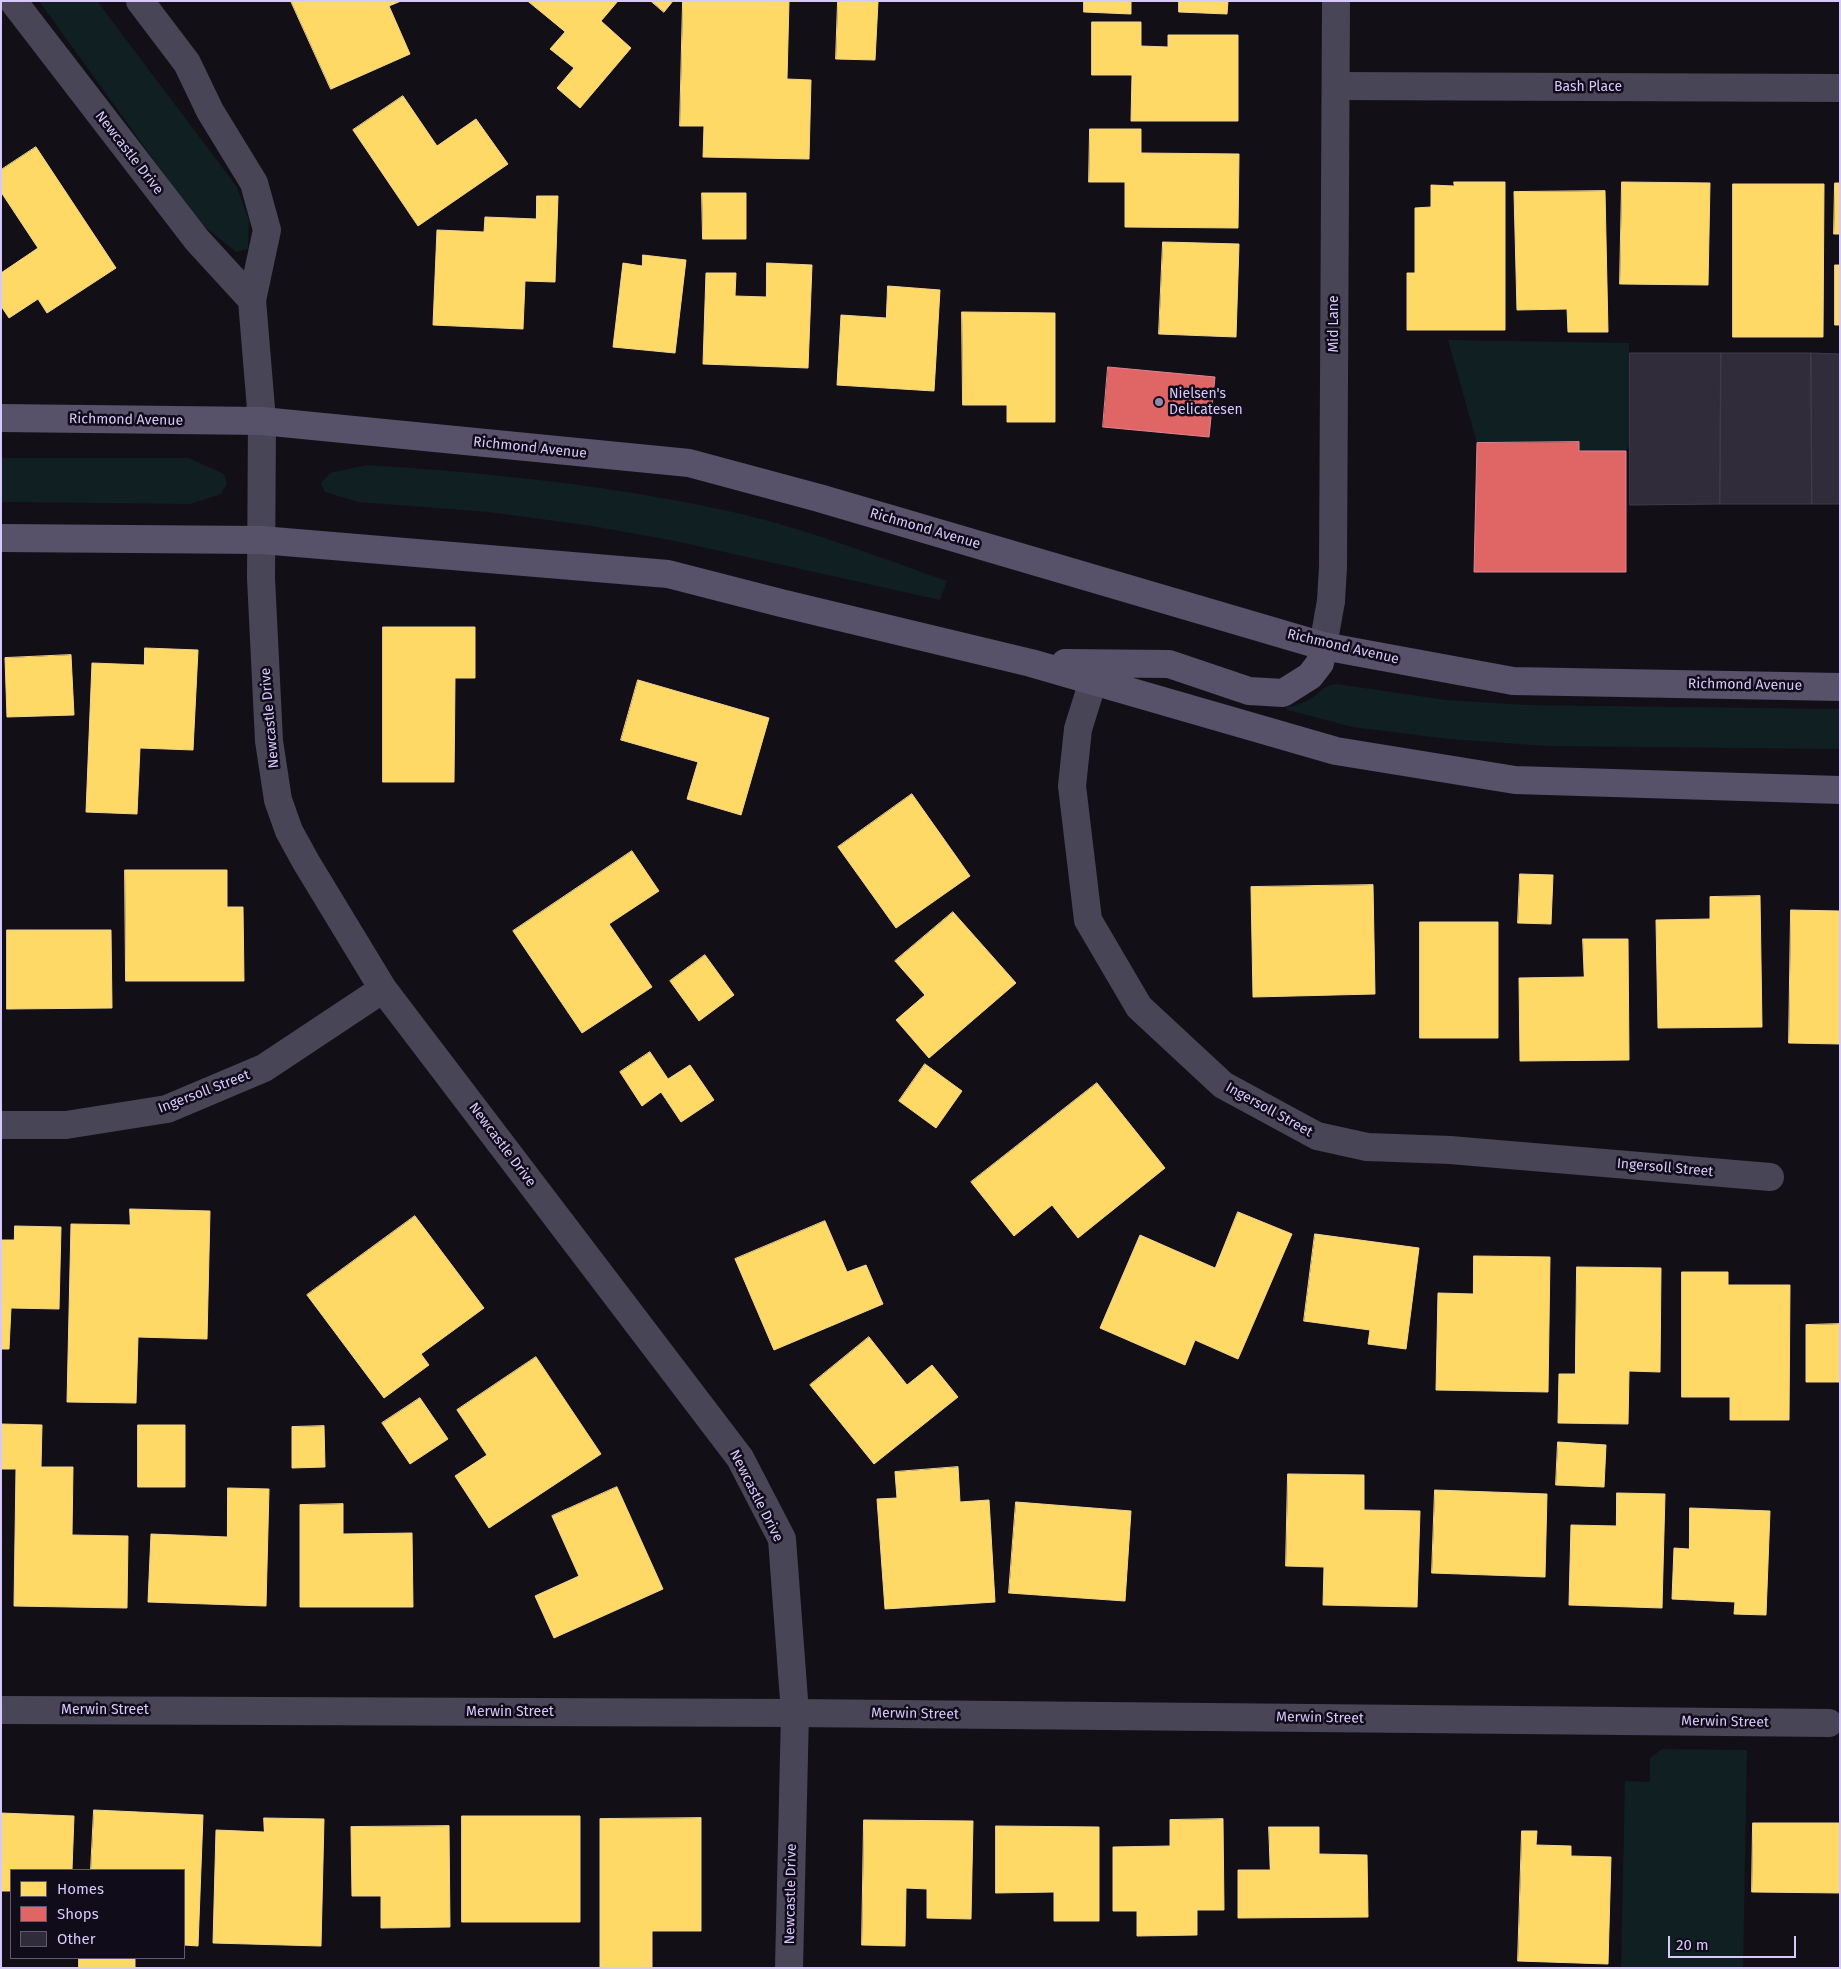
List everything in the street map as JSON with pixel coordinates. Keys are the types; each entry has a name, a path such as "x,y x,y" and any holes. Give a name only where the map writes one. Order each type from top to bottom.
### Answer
{"main road":[{"name":"Richmond Avenue","path":"1,418 262,421 689,464 820,498 1323,646 1513,681 1840,687"},
{"path":"1,538 261,540 668,574 1031,663 1336,751 1515,780 1840,790"},
{"path":"1031,663 1169,664 1249,691 1283,693 1310,676 1320,663 1323,646"}],"street":[{"name":"Newcastle Drive","path":"12,1 197,240 252,300"},
{"name":"Newcastle Drive","path":"140,1 187,63 210,111 254,183 267,230 252,300 262,421 261,578 269,742 278,800 289,831 383,989 740,1458 782,1539 795,1713 789,1968"},
{"name":"Mid Lane","path":"1323,646 1331,601 1333,558 1336,1"},
{"name":"Bash Place","path":"1336,86 1840,88"},
{"name":"Ingersoll Street","path":"1093,681 1078,729 1072,786 1088,920 1139,1007 1223,1085 1317,1136 1367,1146 1450,1150 1770,1177"},
{"name":"Ingersoll Street","path":"1,1125 66,1125 167,1109 264,1068 383,989"},
{"name":"Merwin Street","path":"1,1710 795,1713 1829,1723"}],"shaded area":[{"path":"39,1 97,1 237,187 249,221 248,249 236,252 198,221"},
{"path":"1448,340 1629,343 1629,446 1626,451 1579,451 1578,442 1477,443"},
{"path":"1,458 189,458 224,474 227,483 221,494 190,504 1,502"},
{"path":"367,465 462,472 556,482 695,504 794,528 947,581 940,600 675,541 592,526 489,512 358,502 325,492 321,483 330,473"},
{"path":"1337,684 1446,700 1527,705 1840,709 1840,749 1547,746 1449,739 1353,727 1287,710 1287,707 1298,705 1327,687"},
{"path":"1662,1749 1747,1750 1743,1968 1621,1968 1625,1781 1650,1782 1650,1758"}],"building: Homes":[{"path":"291,1 401,1 389,6 410,54 331,89"},
{"path":"528,1 618,1 601,21 631,48 580,108 557,88 574,68 550,49 565,32"},
{"path":"651,1 673,1 664,12"},
{"path":"683,1 789,1 787,79 811,80 809,159 703,157 704,126 680,126"},
{"path":"838,1 878,2 875,60 836,59"},
{"path":"1084,1 1131,1 1131,14 1084,12"},
{"path":"1179,1 1228,1 1227,14 1179,12"},
{"path":"1092,22 1141,22 1141,46 1168,47 1168,35 1238,35 1238,121 1131,121 1132,75 1092,75"},
{"path":"403,96 437,146 476,119 508,164 418,226 353,130"},
{"path":"1090,129 1141,129 1141,153 1239,154 1238,228 1125,227 1125,182 1089,182"},
{"path":"36,147 116,268 47,313 38,299 9,318 1,306 1,273 38,248 1,192 1,170"},
{"path":"1454,182 1505,182 1505,330 1407,330 1407,273 1415,273 1415,208 1431,207 1431,185 1454,186"},
{"path":"1622,182 1710,183 1708,285 1620,284"},
{"path":"1835,183 1840,183 1840,234 1834,234"},
{"path":"1733,184 1824,184 1823,337 1733,337"},
{"path":"1605,191 1608,332 1568,332 1567,309 1517,310 1514,192"},
{"path":"702,193 746,193 746,239 703,239"},
{"path":"537,196 558,196 555,282 525,281 523,329 433,325 437,230 484,232 485,217 536,219"},
{"path":"1163,242 1239,244 1236,337 1159,334"},
{"path":"643,255 686,260 675,353 613,347 623,263 642,266"},
{"path":"767,263 812,265 808,368 703,364 706,273 736,273 735,296 766,297"},
{"path":"1835,265 1840,265 1840,325 1835,325"},
{"path":"888,286 940,290 934,391 837,385 841,315 886,318"},
{"path":"962,312 1055,313 1055,422 1007,422 1007,405 963,405"},
{"path":"383,627 475,627 475,678 455,678 454,782 383,782"},
{"path":"145,648 198,650 193,750 140,748 137,814 86,812 92,663 144,665"},
{"path":"71,655 74,715 7,717 5,658"},
{"path":"638,680 769,718 741,815 687,799 698,762 621,740"},
{"path":"912,794 970,876 896,928 838,847"},
{"path":"632,851 659,891 609,924 652,987 582,1033 513,931"},
{"path":"125,870 227,870 227,907 243,907 244,981 126,981"},
{"path":"1520,874 1553,875 1551,924 1518,923"},
{"path":"1373,885 1375,994 1253,997 1251,887"},
{"path":"1760,896 1762,1027 1658,1028 1656,920 1710,919 1710,897"},
{"path":"1791,910 1840,911 1840,1044 1789,1043"},
{"path":"953,912 1016,983 929,1058 896,1020 925,995 895,961"},
{"path":"1420,922 1498,922 1498,1038 1420,1038"},
{"path":"7,930 111,930 112,1008 7,1009"},
{"path":"1583,939 1628,939 1629,1060 1520,1061 1519,978 1584,977"},
{"path":"705,955 734,995 699,1021 670,981"},
{"path":"650,1052 668,1079 690,1065 714,1100 681,1122 661,1092 642,1106 620,1072"},
{"path":"925,1064 962,1091 936,1128 899,1101"},
{"path":"1097,1083 1165,1168 1078,1238 1052,1205 1014,1236 971,1182"},
{"path":"130,1209 210,1211 207,1339 138,1337 136,1403 67,1402 71,1224 130,1225"},
{"path":"1238,1212 1292,1234 1238,1359 1195,1340 1185,1365 1100,1328 1140,1235 1215,1268"},
{"path":"415,1216 484,1308 421,1354 429,1365 384,1398 307,1295"},
{"path":"825,1221 847,1272 866,1265 883,1304 774,1350 735,1259"},
{"path":"15,1226 61,1227 59,1309 11,1308 9,1349 1,1349 1,1240 14,1240"},
{"path":"1315,1234 1419,1248 1406,1349 1368,1344 1370,1330 1304,1321"},
{"path":"1474,1256 1550,1257 1548,1392 1436,1390 1438,1293 1473,1294"},
{"path":"1577,1267 1661,1268 1660,1372 1629,1371 1628,1424 1558,1423 1559,1374 1575,1374"},
{"path":"1682,1272 1728,1272 1728,1285 1790,1285 1789,1420 1730,1420 1730,1397 1682,1397"},
{"path":"1840,1324 1840,1382 1806,1382 1806,1325"},
{"path":"869,1337 907,1385 932,1365 958,1397 874,1464 810,1385"},
{"path":"536,1357 601,1454 489,1528 455,1476 487,1455 457,1410"},
{"path":"420,1398 448,1439 410,1464 382,1423"},
{"path":"1,1424 42,1425 41,1467 73,1467 72,1535 128,1536 127,1608 14,1606 16,1469 1,1469"},
{"path":"138,1425 185,1425 185,1487 138,1487"},
{"path":"324,1426 325,1467 292,1468 292,1427"},
{"path":"1558,1442 1606,1445 1604,1487 1556,1485"},
{"path":"958,1467 960,1502 989,1500 995,1602 885,1609 877,1499 897,1498 895,1472"},
{"path":"1288,1474 1364,1475 1364,1510 1420,1511 1417,1607 1323,1605 1324,1567 1286,1566"},
{"path":"617,1487 663,1589 554,1638 535,1596 579,1576 552,1516"},
{"path":"228,1488 269,1489 266,1606 148,1602 151,1534 227,1537"},
{"path":"1435,1490 1547,1494 1545,1577 1432,1573"},
{"path":"1617,1493 1665,1494 1662,1608 1569,1605 1571,1525 1616,1526"},
{"path":"1016,1502 1131,1511 1125,1601 1009,1593"},
{"path":"343,1504 343,1534 412,1533 413,1607 300,1607 300,1505"},
{"path":"1690,1508 1770,1511 1766,1615 1734,1614 1735,1602 1672,1599 1674,1548 1689,1549"},
{"path":"94,1810 203,1815 198,1946 185,1945 185,1869 91,1869"},
{"path":"1,1813 74,1816 72,1869 10,1869 10,1891 1,1891"},
{"path":"462,1816 580,1816 580,1922 462,1922"},
{"path":"264,1818 324,1819 321,1946 213,1943 216,1830 264,1832"},
{"path":"701,1818 701,1931 652,1931 652,1968 600,1968 600,1819"},
{"path":"1223,1819 1224,1910 1197,1910 1197,1935 1137,1936 1137,1911 1113,1911 1113,1847 1170,1846 1170,1820"},
{"path":"864,1820 973,1821 971,1919 927,1918 927,1889 906,1888 905,1946 862,1945"},
{"path":"1753,1823 1840,1823 1840,1893 1752,1892"},
{"path":"449,1826 450,1927 381,1928 381,1896 352,1896 351,1827"},
{"path":"996,1826 1099,1827 1099,1921 1054,1921 1054,1892 996,1893"},
{"path":"1269,1827 1319,1827 1319,1854 1367,1855 1368,1917 1238,1918 1238,1870 1270,1870"},
{"path":"1522,1831 1537,1831 1536,1845 1571,1846 1571,1856 1611,1857 1608,1964 1518,1961"},
{"path":"79,1959 135,1959 135,1968 79,1968"}],"building: Shops":[{"name":"Nielsen's Delicatesen","path":"1108,367 1215,377 1209,437 1103,427"},
{"path":"1579,442 1579,451 1626,451 1626,572 1474,572 1477,443"}],"building: Other":[{"path":"1630,353 1721,353 1720,504 1630,505"},
{"path":"1721,353 1811,353 1812,504 1720,504"},
{"path":"1811,353 1840,354 1840,504 1812,504"}],"place":[{"name":"Nielsen's Delicatesen","path":"1159,402"}]}
